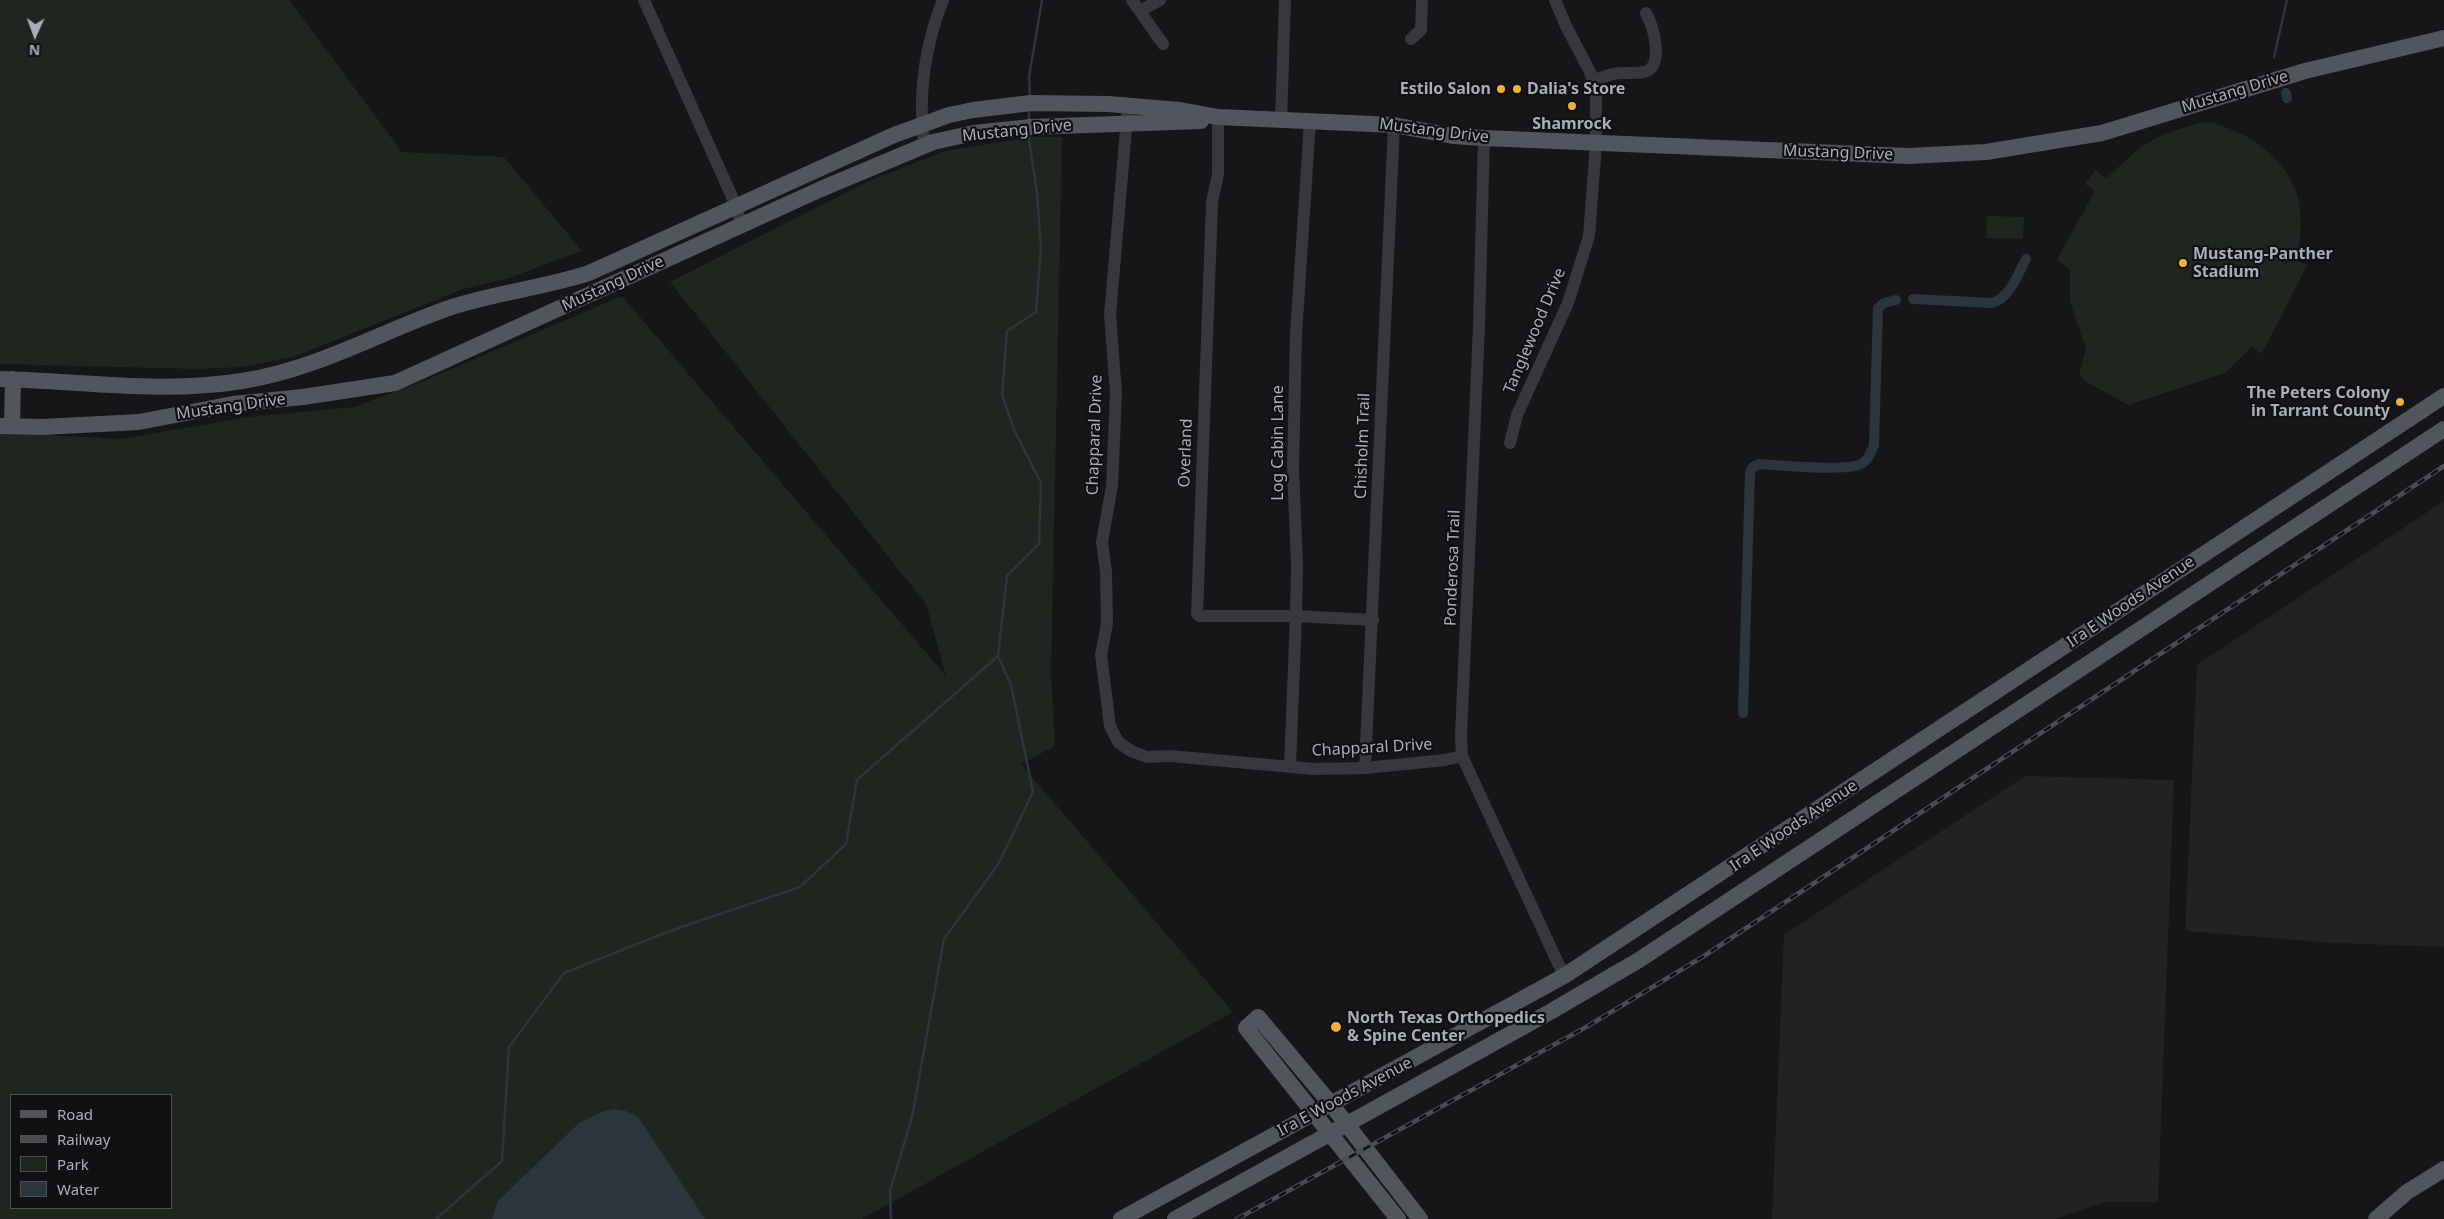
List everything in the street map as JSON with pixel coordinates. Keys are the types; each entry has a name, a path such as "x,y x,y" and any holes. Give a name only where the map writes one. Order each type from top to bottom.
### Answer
{"main road":[{"name":"Mustang Drive","path":"6,426 43,427 139,422 233,404 313,395 395,382 924,145 974,133 1180,110 1218,117 1394,125 1453,136 1596,144 1909,156 1986,152 2102,133 2305,71 2444,38"},
{"name":"Mustang Drive","path":"7,379 128,388 181,388 243,381 280,373 310,365 450,308 560,282 589,273 816,169 921,124 957,114 1031,103 1062,102 1128,115"},
{"path":"6,426 7,379"},
{"name":"Ira E Woods Avenue","path":"1121,1219 1564,976 2444,396"},
{"name":"Ira E Woods Avenue","path":"1174,1219 1550,1012 1639,960 2444,429"},
{"path":"1742,860 1757,883"},
{"path":"1398,1219 1314,1113 1252,1022 1330,1104 1420,1219"},
{"path":"2376,1219 2406,1192 2444,1169"}],"street":[{"path":"644,0 736,207 742,225"},
{"path":"924,145 921,124 922,80 930,37 943,0"},
{"path":"1132,0 1163,44"},
{"path":"1140,11 1160,0"},
{"path":"1281,120 1285,0"},
{"path":"1411,39 1421,30 1422,0"},
{"name":"Tanglewood Drive","path":"1510,443 1517,415 1568,303 1589,236 1596,144 1596,90 1555,0"},
{"path":"1593,81 1604,76 1647,72 1653,67 1656,59 1655,30 1646,13"},
{"name":"Chapparal Drive","path":"1128,115 1110,315 1116,392 1112,486 1102,542 1106,572 1107,623 1101,655 1110,726 1118,742 1131,751 1147,756 1170,756 1314,769 1365,768 1445,760 1462,756"},
{"name":"Overland","path":"1218,117 1219,158 1212,202 1197,614 1199,616 1296,616 1373,620"},
{"name":"Log Cabin Lane","path":"1290,766 1296,616 1293,469 1296,335 1310,121"},
{"name":"Chisholm Trail","path":"1365,768 1373,620 1382,339 1394,125"},
{"name":"Ponderosa Trail","path":"1484,138 1479,326 1461,736 1462,756 1564,976"}],"shaded area":[{"path":"2444,501 2444,947 2335,943 2185,931 2197,665"},
{"path":"2025,776 2174,780 2158,1202 2105,1202 2055,1219 1772,1219 1784,935"}],"green space":[{"path":"0,0 289,0 402,152 504,157 582,251 509,278 463,289 293,357 242,367 198,369 0,364"},
{"name":"Mustang-Panther Stadium","path":"2206,122 2238,132 2253,140 2279,163 2289,176 2296,191 2300,207 2301,228 2298,261 2307,265 2262,354 2252,347 2225,373 2128,405 2087,382 2079,375 2086,349 2070,302 2070,270 2057,259 2095,191 2085,184 2095,170 2107,178 2151,141 2174,130"},
{"path":"1032,137 1062,137 1051,673 1055,746 1021,764 1233,1012 862,1219 0,1219 0,433 121,439 248,417 354,407 426,380 622,296 946,676 926,604 670,282 869,181 945,151"},
{"path":"1987,216 2024,217 2023,239 1986,238"}],"water":[{"path":"615,1109 626,1111 638,1117 705,1219 492,1219 498,1201 579,1123 604,1111"}],"waterway":[{"path":"1030,97 1029,77 1042,0"},
{"path":"2274,57 2287,0"},
{"path":"2286,93 2287,98"},
{"path":"1029,110 1029,122"},
{"path":"436,1219 502,1161 509,1047 564,973 667,932 800,887 846,844 857,780 998,656 1007,576 1039,544 1041,483 1015,432 1002,395 1007,331 1036,312 1041,246 1037,193 1028,133"},
{"path":"1913,299 1992,303 2009,291 2026,259"},
{"path":"1743,713 1750,472 1753,467 1759,464 1842,468 1866,461 1874,445 1878,308 1884,303 1896,300"},
{"path":"891,1219 890,1191 912,1117 944,939 999,863 1033,792 1011,685 998,656"}],"railway":[{"path":"1237,1219 1588,1026 1704,956 2444,466"}],"place":[{"name":"Estilo Salon","path":"1501,89"},
{"name":"Dalia's Store","path":"1517,89"},
{"name":"Shamrock","path":"1572,106"},
{"name":"Mustang-Panther Stadium","path":"2183,263"},
{"name":"The Peters Colony in Tarrant County","path":"2400,402"},
{"name":"North Texas Orthopedics & Spine Center","path":"1336,1027"}]}
